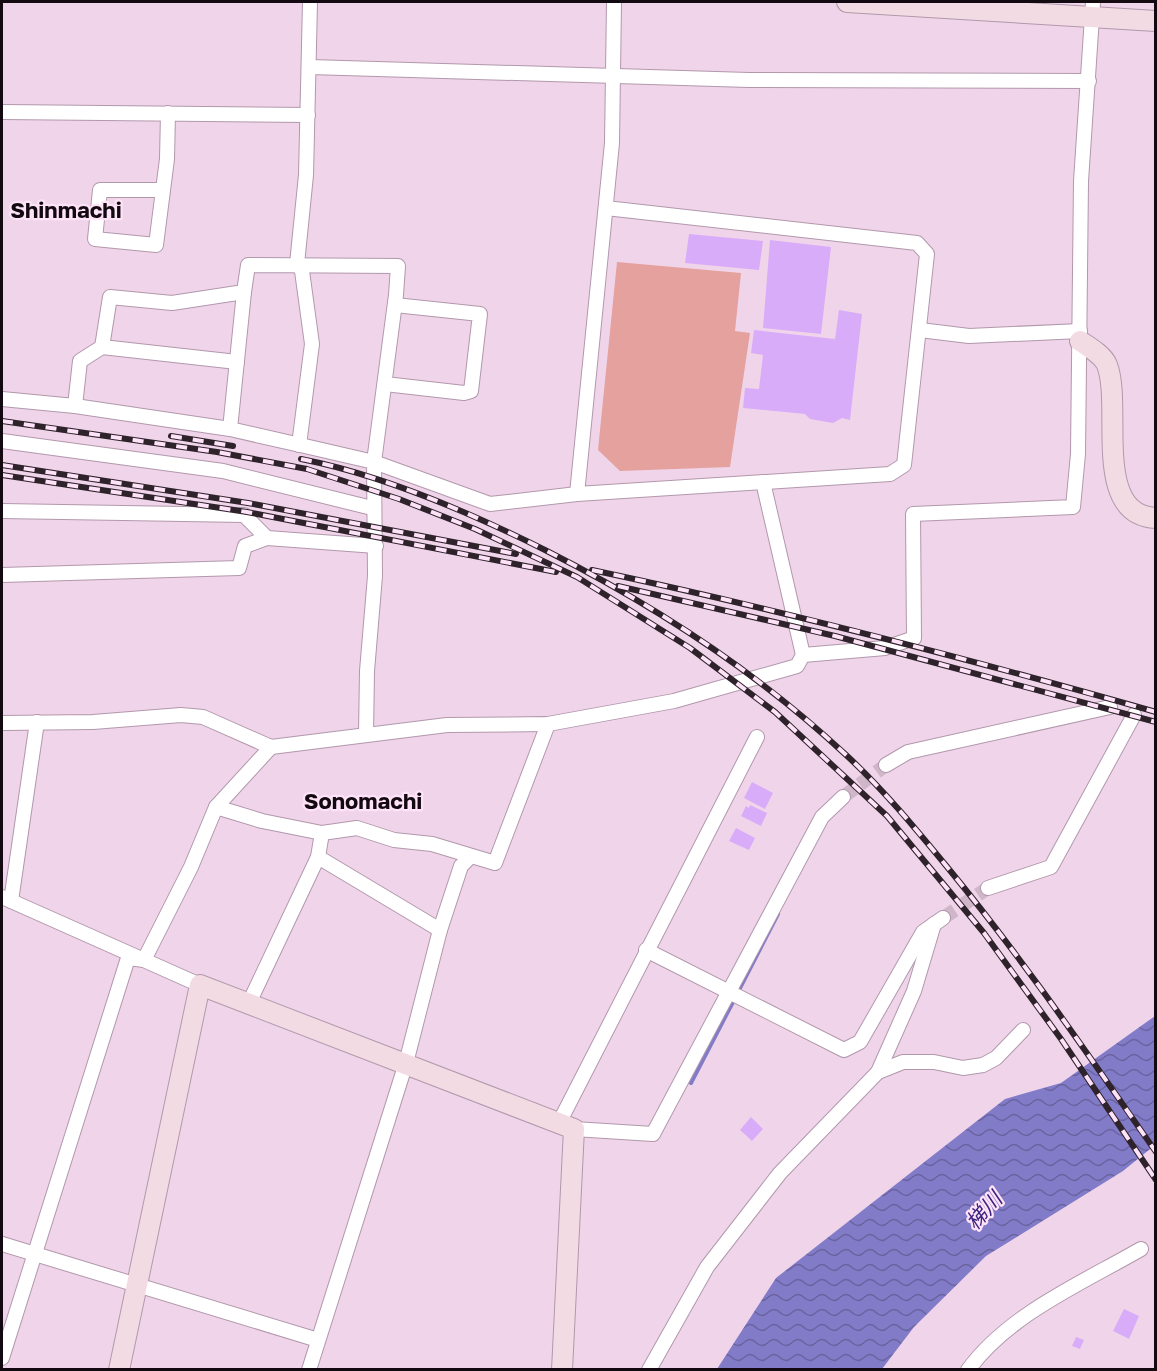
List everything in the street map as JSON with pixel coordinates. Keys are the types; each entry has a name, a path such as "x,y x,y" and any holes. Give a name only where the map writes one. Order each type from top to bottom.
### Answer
{"street":[{"path":"299,445 312,344 302,271 297,264 306,175 310,2"},
{"path":"578,494 606,208 614,74 614,2"},
{"path":"848,2 1093,9 1127,20 1155,21"},
{"path":"803,655 885,648 914,638 913,514 1073,507 1078,454 1080,181 1093,9"},
{"path":"310,67 614,74 749,80 1089,81"},
{"path":"2,112 308,115"},
{"path":"163,190 100,190 95,239 156,245 168,159 168,113"},
{"path":"2,399 75,406 230,429 374,462 490,504 578,494 890,474 904,465 927,254 917,243 606,208"},
{"path":"230,429 248,265 398,266 374,462 372,508 376,546 367,671 366,734"},
{"path":"102,347 110,297 172,303 244,292"},
{"path":"385,384 464,393 471,391 480,314 395,305"},
{"path":"920,330 969,336 1080,336 1106,363 1113,404 1116,485 1124,503 1137,513 1155,518"},
{"path":"75,406 80,361 102,347 237,362"},
{"path":"2,441 223,471 372,508"},
{"path":"2,723 93,722 181,715 203,717 271,747 447,725 548,724 674,701 797,666 803,655 763,482"},
{"path":"2,511 244,515 267,538"},
{"path":"2,575 239,568 245,546 267,538 376,546"},
{"path":"886,765 908,752 1110,707"},
{"path":"988,888 1051,867 1134,715"},
{"path":"37,722 6,899 200,985 567,1125 653,1134 822,817 843,797"},
{"path":"216,807 262,821 322,833 357,828 394,840 432,844 495,863 548,724"},
{"path":"562,1370 567,1125 646,950 757,737"},
{"path":"144,960 191,867 216,807 271,747"},
{"path":"249,1003 318,857 322,833"},
{"path":"309,1370 406,1062 440,930 461,866 471,856"},
{"path":"318,857 440,930"},
{"path":"646,950 844,1050 860,1042 923,932 939,921 914,991 878,1072 780,1173 707,1267 649,1370"},
{"path":"2,1358 33,1253 128,958 144,960"},
{"path":"118,1370 200,985"},
{"path":"878,1072 903,1062 934,1062 963,1068 983,1065 996,1058 1023,1030"},
{"path":"2,1244 318,1340"},
{"path":"968,1370 1001,1336 1031,1313 1141,1249"}],"shaded area":[{"path":"617,262 741,273 735,331 750,333 730,467 620,471 598,450"}],"water":[{"name":"梯川","path":"1155,1016 1155,1145 1123,1171 986,1256 914,1327 882,1369 717,1369 776,1278 1005,1099 1061,1083"}],"building":[{"path":"689,234 763,241 759,270 685,263"},
{"path":"770,240 831,247 821,334 763,328"},
{"path":"839,310 862,314 850,420 842,418 833,423 810,419 805,414 743,408 745,388 759,389 763,355 751,353 754,330 835,339"},
{"path":"752,782 773,793 765,809 744,798"},
{"path":"750,805 767,813 761,826 741,816 746,806 749,808"},
{"path":"736,828 755,838 749,850 729,841"},
{"path":"751,1117 763,1129 752,1141 740,1130"},
{"path":"1124,1309 1139,1316 1129,1339 1113,1331"},
{"path":"1076,1337 1084,1340 1080,1349 1072,1346"}],"waterway":[{"path":"739,990 778,914"},
{"path":"691,1083 733,1002"}],"tunnel":[{"path":"843,797 886,765"},
{"path":"943,918 988,888"}],"railway":[{"path":"2,421 217,452 307,469 399,499 475,529 577,577 690,648 775,712 887,816 984,933 1061,1039 1156,1180"},
{"path":"171,436 233,446"},
{"path":"301,459 395,485 487,522 545,550 586,571 664,617 740,667 776,695 859,767 936,853 1029,973 1156,1152"},
{"path":"2,465 248,503 516,554"},
{"path":"2,475 247,512 556,572"},
{"path":"592,570 875,636 1156,712"},
{"path":"618,586 835,636 1156,722"}],"district":[{"name":"Shinmachi","path":"66,210"},
{"name":"Sonomachi","path":"363,801"}]}
